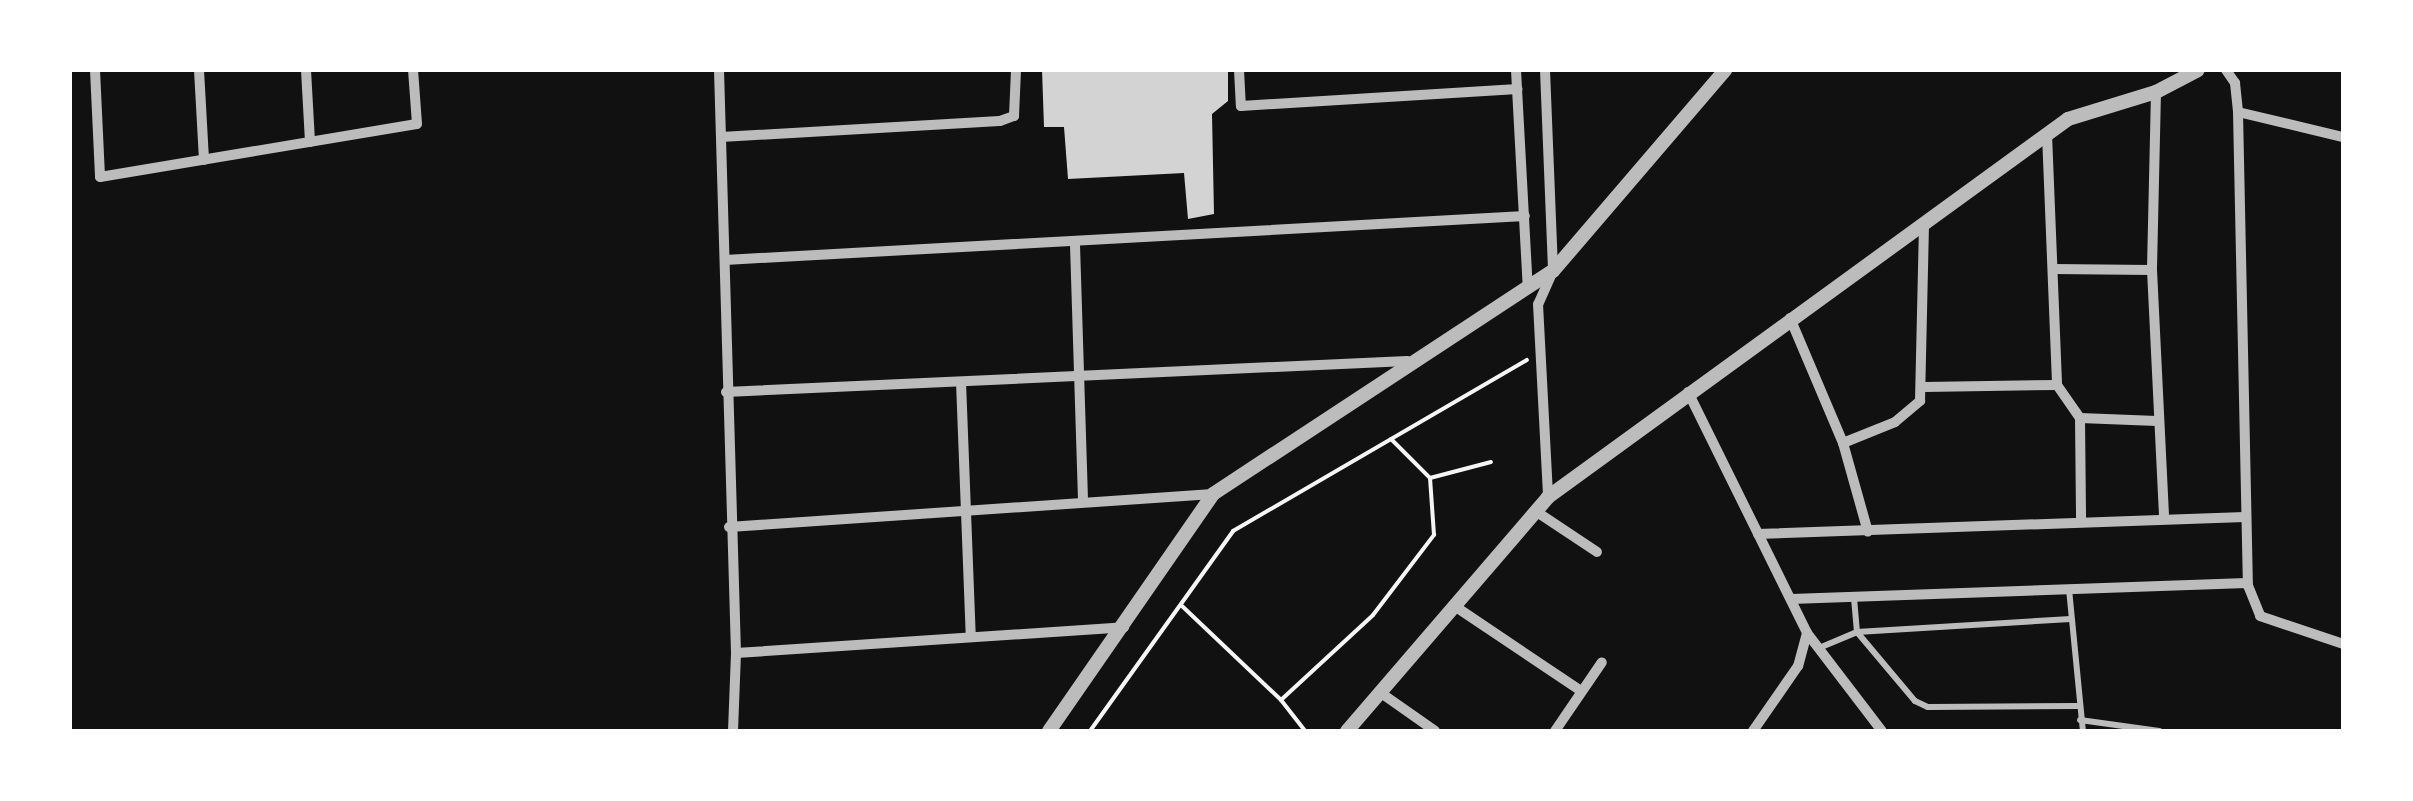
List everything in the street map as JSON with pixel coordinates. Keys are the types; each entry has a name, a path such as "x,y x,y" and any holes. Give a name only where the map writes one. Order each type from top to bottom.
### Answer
{"street":[{"path":"94,70 100,177 416,124 413,70"},
{"path":"199,70 204,160"},
{"path":"306,70 310,142"},
{"path":"719,70 729,527 736,652 733,731"},
{"path":"721,137 1000,121 1014,116 1016,70"},
{"path":"1239,70 1240,106 1517,89"},
{"path":"1516,70 1548,498"},
{"path":"1545,70 1554,272"},
{"path":"1050,731 1213,494 1407,362 1533,298 1725,70"},
{"path":"1347,731 1548,498 1790,317 2068,119 2156,92 2198,70"},
{"path":"2226,70 2235,83 2238,112 2248,587 2260,616 2343,644"},
{"path":"2156,92 2152,270 2164,517"},
{"path":"2238,112 2343,137"},
{"path":"2048,134 2057,385 2080,418 2081,518"},
{"path":"725,260 1076,245 1526,216"},
{"path":"1842,444 1894,422 1920,400 1924,387 1924,224"},
{"path":"1076,245 1082,502"},
{"path":"2053,268 2152,270"},
{"path":"1790,317 1842,444 1868,532"},
{"path":"726,392 1407,362"},
{"path":"960,382 971,637"},
{"path":"1924,387 2057,385"},
{"path":"1688,392 1808,633 1882,731"},
{"path":"2080,418 2158,421"},
{"path":"729,527 1213,494"},
{"path":"1537,512 1597,552"},
{"path":"1758,534 1868,532 2081,518 2245,517"},
{"path":"1791,599 2248,587"},
{"path":"1456,607 1581,691"},
{"path":"736,652 1125,627"},
{"path":"1753,731 1798,666 1808,633"},
{"path":"1556,731 1602,662"},
{"path":"1380,693 1434,731"}],"lane":[{"path":"2069,589 2083,731"},
{"path":"1854,596 1858,632 1915,701 1928,706 2078,706"},
{"path":"1818,648 1858,632 2071,619"},
{"path":"2080,720 2159,731"}],"path":[{"path":"1090,731 1233,531 1540,352"},
{"path":"1281,700 1373,615 1434,535 1430,478 1390,437"},
{"path":"1430,478 1492,462"},
{"path":"1181,605 1281,700 1305,731"}],"building":[{"path":"1042,70 1228,70 1228,101 1212,114 1214,214 1188,219 1184,173 1068,179 1064,127 1044,127"}]}
